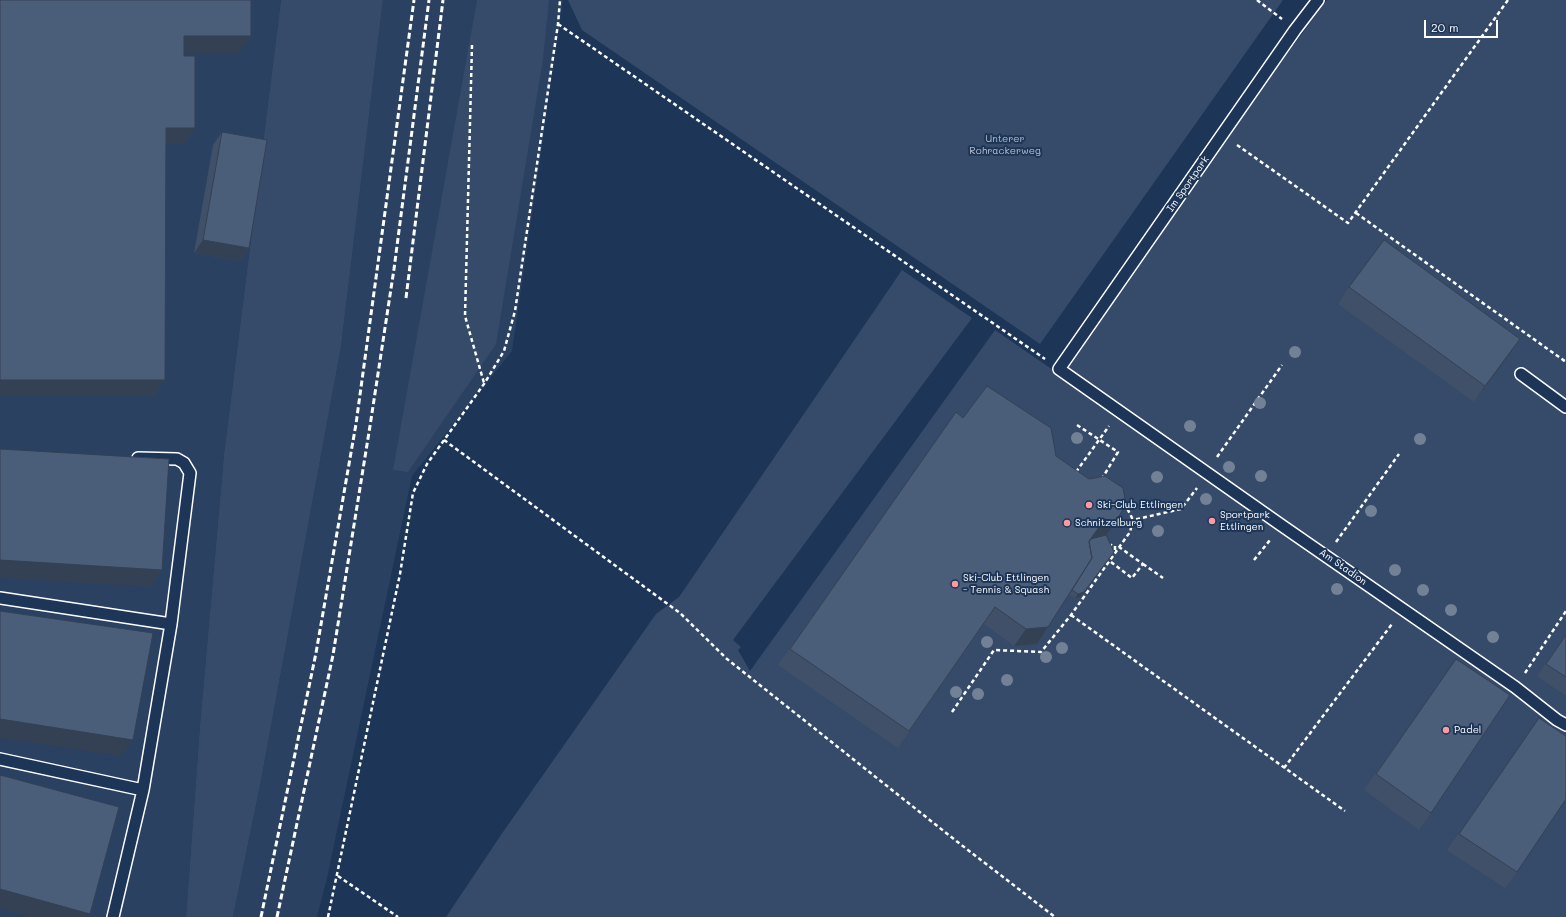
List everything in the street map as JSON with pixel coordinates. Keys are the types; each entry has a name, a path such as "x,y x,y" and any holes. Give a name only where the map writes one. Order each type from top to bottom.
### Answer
{"lane":[{"name":"Im Sportpark","path":"1059,369 1222,134 1295,30 1318,0"},
{"name":"Am Stadion","path":"1059,369 1281,525 1404,609 1515,687 1557,720 1566,725"},
{"path":"1521,374 1566,407"},
{"path":"113,917 144,790 171,624 190,473 184,463 177,459 130,458"},
{"path":"0,598 171,624"},
{"path":"0,759 144,790"}],"path":[{"path":"328,917 338,876 400,574 413,493 427,464 484,384 504,351 515,312 558,24 560,0"},
{"path":"1257,0 1295,30"},
{"path":"1222,134 1348,223 1508,0"},
{"path":"558,24 1059,369"},
{"path":"472,45 465,316 484,384"},
{"path":"1356,213 1566,362"},
{"path":"1133,520 1181,509 1282,365"},
{"path":"1074,475 1120,411"},
{"path":"1077,425 1118,452 1103,477 1103,483"},
{"path":"444,440 680,613 727,659 954,840 1055,917"},
{"path":"1326,555 1399,454"},
{"path":"952,712 994,650 1041,652 1071,615 1130,532 1133,520 1127,508 1121,504"},
{"path":"1254,560 1281,525"},
{"path":"1111,551 1116,549 1114,545 1111,545 1109,548 1113,556"},
{"path":"1119,548 1163,578"},
{"path":"1111,562 1132,578 1142,564"},
{"path":"1284,768 1404,609"},
{"path":"1515,687 1566,611"},
{"path":"1071,615 1345,811"},
{"path":"338,876 398,917"}],"shaded area":[{"path":"0,0 281,0 224,454 200,725 186,917 0,917"},
{"path":"383,0 563,0 512,351 412,476 327,878 317,917 233,917 260,786 341,347"}],"green space":[{"path":"281,0 383,0 341,347 260,786 233,917 186,917 200,725 224,454"},
{"path":"477,0 549,0 543,59 496,344 408,472 393,470"},
{"name":"Unterer Rohrackerweg","path":"568,0 1283,0 1040,344 582,30"},
{"name":"Sportpark Ettlingen","path":"1327,0 1566,0 1566,917 446,917 503,832 656,614 679,597 902,270 972,318 733,640 741,647 738,650 750,671 995,330 1053,370"}],"building":[{"path":"0,0 251,0 251,36 184,36 184,56 195,56 195,128 166,128 165,380 0,380"},
{"path":"222,132 267,140 249,248 203,240"},
{"path":"1384,240 1520,339 1485,386 1349,287"},
{"name":"Ski-Club Ettlingen - Tennis & Squash","path":"987,386 1051,428 1056,456 1089,479 1105,476 1123,488 1126,504 1115,523 1099,527 1089,541 1092,558 1048,627 1026,629 995,607 909,731 790,649 956,412 963,418"},
{"path":"0,449 169,459 162,570 0,560"},
{"path":"1106,535 1114,552 1084,592 1078,594 1072,590 1092,558 1089,542 1091,539"},
{"path":"0,611 153,633 133,740 0,719"},
{"path":"1566,635 1566,677 1546,664"},
{"path":"1456,659 1510,695 1431,813 1376,774"},
{"path":"1539,718 1566,736 1566,799 1517,872 1459,834"},
{"path":"0,775 119,807 90,914 0,889"}],"railway":[{"path":"261,917 316,653 356,424 414,0"},
{"path":"277,917 333,655 394,269 429,0"},
{"path":"406,298 443,0"}],"place":[{"name":"Ski-Club Ettlingen","path":"1089,505"},
{"name":"Sportpark Ettlingen","path":"1212,521"},
{"name":"Schnitzelburg","path":"1067,523"},
{"name":"Ski-Club Ettlingen - Tennis & Squash","path":"955,584"},
{"name":"Padel","path":"1446,730"}]}
